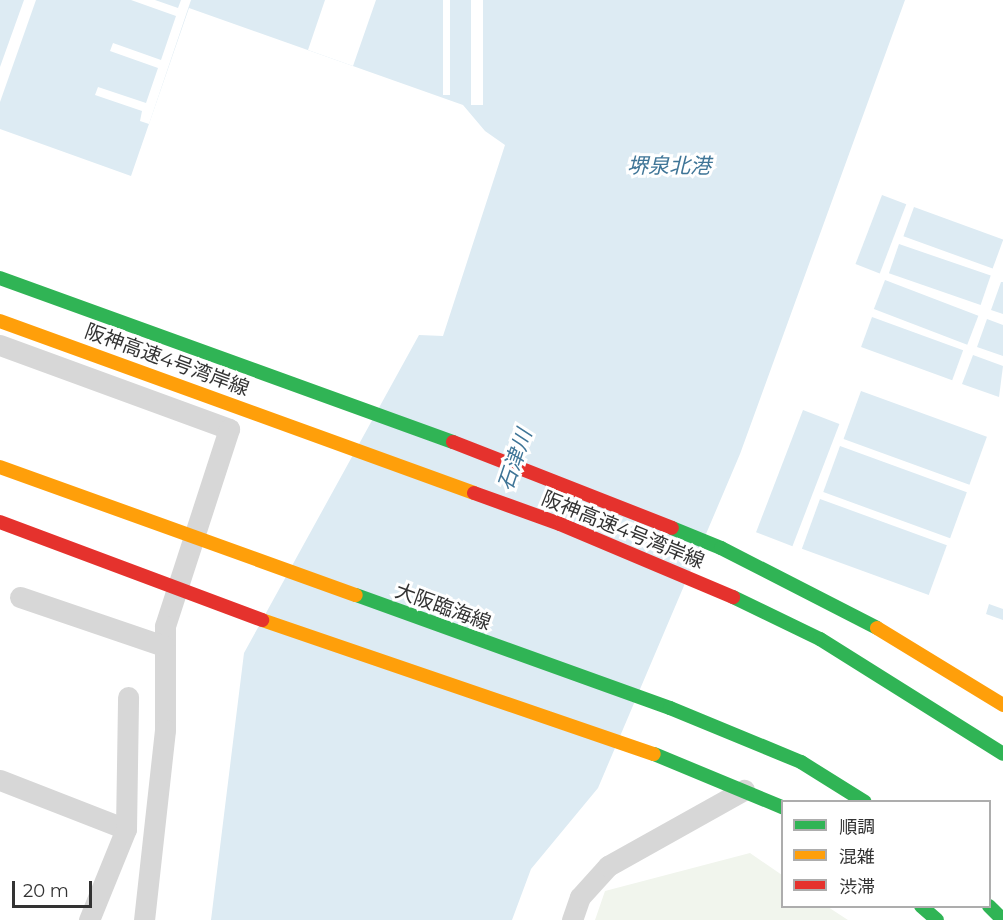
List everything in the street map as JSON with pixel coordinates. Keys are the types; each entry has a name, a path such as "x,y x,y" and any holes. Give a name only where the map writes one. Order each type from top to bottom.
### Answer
{"main road":[{"name":"阪神高速4号湾岸線","path":"0,279 431,433 721,548 840,606 958,674 1003,705"},
{"name":"阪神高速4号湾岸線","path":"0,321 486,496 707,585 820,639 1003,754"},
{"name":"大阪臨海線","path":"0,467 670,708 801,762 863,800"},
{"path":"0,522 253,617 656,755 781,806"},
{"path":"721,548 911,631"},
{"path":"923,908 937,920"},
{"path":"991,908 1003,920"}],"street":[{"path":"0,345 229,429 197,539 165,626 165,730 144,920"},
{"path":"20,597 164,646"},
{"path":"89,920 126,828 128,697"},
{"path":"0,780 126,828"},
{"path":"572,920 580,897 608,866 744,790"}],"shaded area":[{"path":"750,853 781,874 781,908 830,908 848,920 595,920 605,891"}],"water":[{"path":"0,0 905,0 740,454 598,788 531,869 512,920 211,920 244,653 419,335 443,336 505,145 485,131 463,105 189,8 131,176 0,129"},
{"path":"882,195 906,204 880,273 855,264"},
{"path":"914,207 1003,239 993,269 903,236"},
{"path":"899,244 991,276 981,305 889,273"},
{"path":"885,280 978,316 967,345 874,309"},
{"path":"1001,282 1003,282 1003,314 991,310"},
{"path":"872,317 963,350 952,380 861,347"},
{"path":"987,319 1003,325 1003,356 977,347"},
{"path":"973,355 1003,366 999,397 962,384"},
{"path":"861,391 987,437 969,485 844,439"},
{"path":"803,410 839,424 792,546 756,532"},
{"path":"840,446 967,492 950,538 823,492"},
{"path":"820,499 947,545 929,595 802,549"},
{"path":"989,604 1003,609 1003,620 986,614"}],"pier":[{"path":"24,0 36,0 0,102 0,67"},
{"path":"131,0 155,0 178,8 181,0 191,0 149,124 140,121 142,111 95,95 98,87 146,103 158,68 110,51 113,43 161,60 176,16"},
{"path":"325,0 376,0 353,66 308,50"},
{"path":"443,0 450,0 450,95 443,95"},
{"path":"471,0 483,0 483,105 471,105"}],"traffic: fast":[{"path":"0,278 453,442"},
{"path":"672,528 721,548 877,628"},
{"path":"356,595 670,708 801,762 862,800"},
{"path":"733,597 820,639 1003,754"},
{"path":"654,754 781,807"},
{"path":"923,908 937,920"},
{"path":"991,908 1003,920"}],"traffic: slow":[{"path":"0,321 474,493"},
{"path":"0,467 356,595"},
{"path":"262,620 654,754"},
{"path":"877,628 1003,705"}],"traffic: jam":[{"path":"453,442 672,528"},
{"path":"474,493 560,524 733,597"},
{"path":"0,522 262,620"}],"water label":[{"name":"堺泉北港","path":"669,166"},
{"name":"石津川","path":"515,460"}]}
